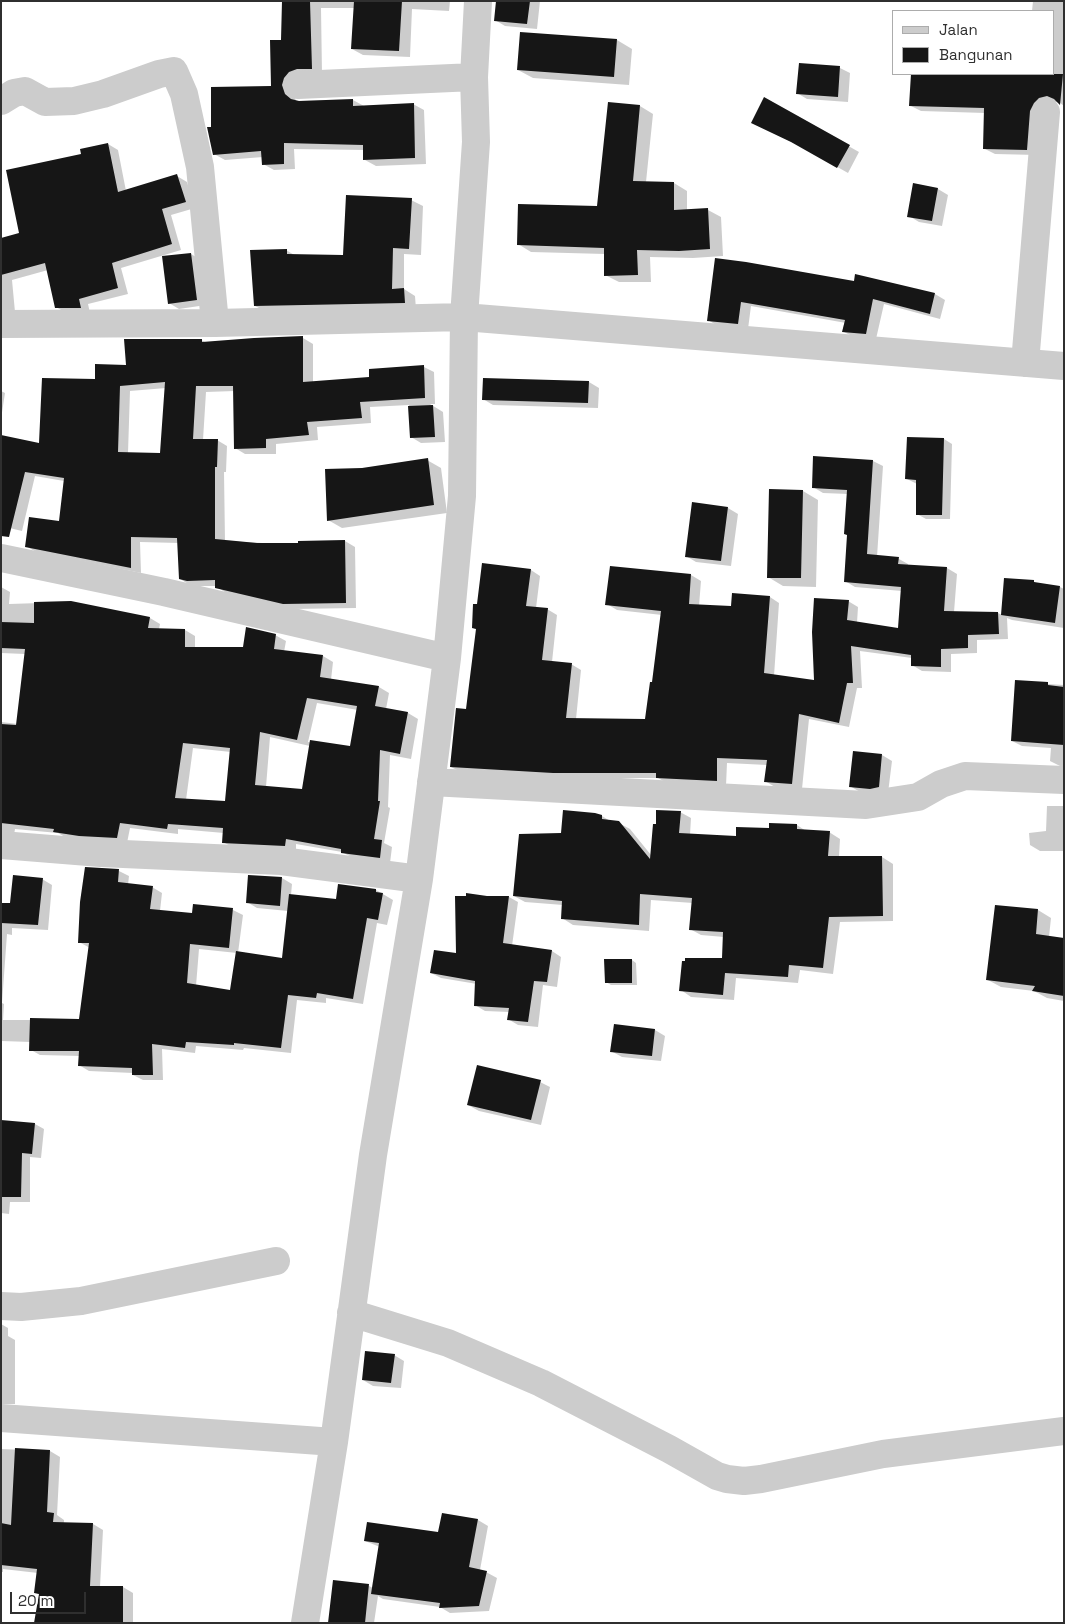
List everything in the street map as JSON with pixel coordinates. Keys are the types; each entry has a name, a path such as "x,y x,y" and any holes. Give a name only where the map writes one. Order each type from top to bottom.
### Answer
{"street":[{"path":"305,1623 334,1442 373,1155 419,879 447,658 462,496 464,317 476,142 474,77 478,1"},
{"path":"1,101 14,93 25,91 44,102 74,101 174,71 184,94 200,167 215,323"},
{"path":"298,85 474,77"},
{"path":"1025,363 1046,112"},
{"path":"1,324 215,323 464,317 1064,366"},
{"path":"1,558 164,592 447,658"},
{"path":"432,782 866,806 918,797 941,784 965,776 1064,780"},
{"path":"1,846 101,853 281,861 419,879"},
{"path":"1,1306 21,1307 82,1301 276,1262"},
{"path":"351,1313 448,1343 541,1383 669,1449 716,1476 727,1479 744,1481 761,1479 883,1454 1064,1432"},
{"path":"1,1418 334,1442"}],"building":[{"path":"282,1 310,1 312,69 297,69 289,72 284,78 282,85 285,94 291,99 299,101 353,99 353,106 414,103 415,158 363,160 363,145 284,143 284,164 262,165 261,151 213,155 207,127 211,127 211,87 271,86 270,40 281,40"},
{"path":"354,1 402,1 399,51 351,49"},
{"path":"496,1 530,1 527,24 494,21"},
{"path":"520,32 617,39 614,77 517,70"},
{"path":"799,63 840,66 838,97 796,94"},
{"path":"1063,74 1060,105 1054,99 1047,96 1039,98 1030,111 1027,150 983,149 984,108 909,106 911,75"},
{"path":"764,97 850,145 837,168 791,142 751,123"},
{"path":"608,102 640,105 633,181 674,182 674,210 708,208 710,249 679,251 637,250 638,275 604,276 604,248 517,245 518,204 597,206"},
{"path":"108,143 118,192 177,174 186,202 162,209 172,244 112,263 118,288 79,299 81,308 55,308 45,263 1,275 1,238 19,233 6,170 81,154 80,149"},
{"path":"913,183 938,188 932,221 907,217"},
{"path":"346,195 412,198 409,249 393,248 392,289 404,288 405,303 254,306 250,250 287,249 287,254 343,255"},
{"path":"191,253 197,300 168,304 162,256"},
{"path":"715,258 854,281 855,274 935,293 930,314 873,299 866,334 842,332 845,320 741,302 738,324 707,321"},
{"path":"303,336 303,382 369,377 369,369 424,365 425,398 360,402 362,418 307,422 309,435 266,439 266,448 234,449 233,386 196,386 193,439 218,439 217,467 215,467 215,539 257,543 345,540 346,603 283,604 215,588 215,580 187,581 179,579 177,538 131,537 131,568 25,547 29,517 59,521 64,478 25,472 9,537 1,536 1,435 39,443 42,378 95,379 95,364 126,365 124,339 202,339 202,342","holes":["165,382 160,453 118,452 120,386"]},
{"path":"483,378 589,381 588,403 482,400"},
{"path":"433,405 435,437 410,438 408,406"},
{"path":"907,437 944,438 942,515 916,515 916,480 905,479"},
{"path":"813,456 873,460 867,554 899,557 898,564 947,567 944,611 998,612 999,634 968,635 968,648 941,649 941,667 911,666 911,655 851,646 853,683 847,683 839,723 799,714 792,784 764,782 767,760 717,758 717,781 656,778 656,773 553,773 450,767 456,708 466,709 476,629 472,628 473,604 477,604 482,563 531,569 526,606 548,608 542,660 572,663 566,718 645,719 650,682 652,682 661,611 605,605 610,566 691,574 689,604 731,606 732,593 770,596 764,673 814,680 812,632 814,598 849,600 847,620 898,628 901,587 844,582 847,535 844,534 847,490 812,488"},
{"path":"428,458 434,505 327,521 325,469 362,468"},
{"path":"769,489 803,490 801,578 767,578"},
{"path":"692,502 728,507 721,561 685,557"},
{"path":"1004,578 1034,580 1034,582 1060,586 1055,623 1001,615"},
{"path":"71,601 150,617 148,628 185,629 185,647 243,647 246,627 276,634 274,649 323,655 320,677 379,686 375,706 408,712 400,754 380,750 378,801 380,801 374,839 382,840 380,858 341,853 341,849 286,839 285,846 222,843 223,828 168,824 167,829 120,823 117,838 79,836 53,832 54,829 1,823 1,724 16,725 25,649 1,648 1,622 34,623 34,602","holes":["307,698 357,706 350,746 310,740 302,789 255,785 260,732 297,740","183,743 230,748 225,801 175,798"]},
{"path":"1015,680 1048,682 1048,685 1064,687 1064,745 1011,741"},
{"path":"853,751 882,754 879,787 870,789 849,787"},
{"path":"563,810 595,813 602,815 602,819 619,821 650,859 653,824 656,824 656,810 681,811 679,833 736,836 736,827 769,828 769,823 797,824 797,829 830,831 828,856 882,856 883,916 829,917 823,968 789,965 788,977 725,973 723,995 679,991 682,961 685,961 685,958 722,958 723,932 689,930 692,898 640,894 639,925 561,919 562,901 513,896 519,834 561,833"},
{"path":"85,867 119,869 118,882 153,886 150,909 192,913 193,904 233,908 229,948 190,944 187,983 230,990 236,951 282,958 289,894 336,899 338,884 376,889 376,892 383,893 378,920 367,918 353,999 317,993 316,998 288,995 281,1048 234,1043 234,1045 186,1042 185,1048 152,1044 153,1075 132,1075 132,1068 78,1066 79,1051 29,1051 30,1018 79,1019 89,943 78,943 80,902"},
{"path":"13,875 43,878 38,925 1,923 1,903 10,903"},
{"path":"248,875 282,877 280,906 246,903"},
{"path":"466,893 487,896 509,896 503,943 552,950 547,982 534,981 528,1022 507,1020 509,1008 474,1006 475,981 430,973 434,950 456,953 455,896 466,896"},
{"path":"995,905 1038,909 1036,934 1064,938 1064,996 1032,991 1035,986 986,980"},
{"path":"604,959 632,959 632,983 605,983"},
{"path":"614,1024 655,1029 652,1056 610,1052"},
{"path":"477,1065 541,1080 531,1120 467,1105"},
{"path":"1,1120 35,1123 32,1154 22,1153 21,1197 1,1197"},
{"path":"365,1351 395,1354 391,1383 362,1380"},
{"path":"15,1448 50,1450 47,1512 54,1513 53,1522 93,1523 90,1586 123,1586 123,1623 34,1623 39,1594 34,1593 37,1569 1,1565 1,1523 11,1525"},
{"path":"442,1513 478,1519 469,1567 487,1571 479,1606 439,1608 440,1603 371,1594 379,1543 364,1541 367,1522 438,1532"},
{"path":"333,1580 369,1584 365,1623 328,1623"}]}
